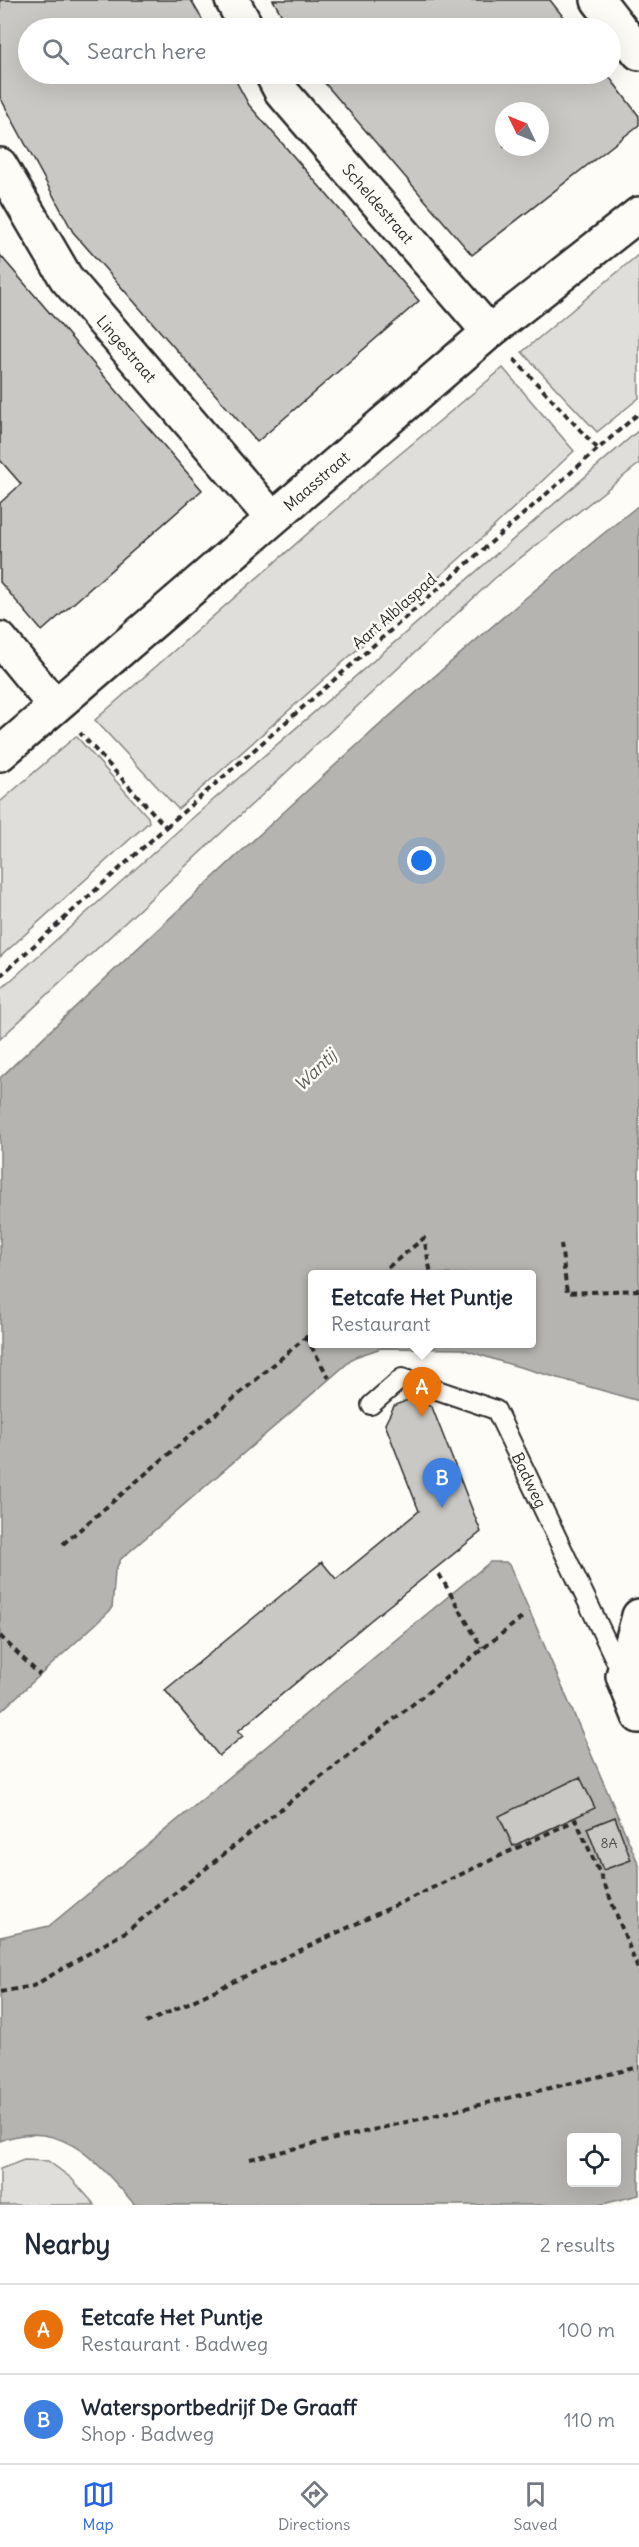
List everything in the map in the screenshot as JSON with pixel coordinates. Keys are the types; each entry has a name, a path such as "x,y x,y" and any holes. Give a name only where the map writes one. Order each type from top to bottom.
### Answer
{"street":[{"path":"232,0 242,18"},
{"path":"598,0 612,18"},
{"path":"621,30 639,53"},
{"name":"Scheldestraat","path":"277,84 489,332"},
{"name":"Lingestraat","path":"0,165 66,278 272,518"},
{"name":"Maasstraat","path":"0,754 489,332 639,214"},
{"path":"0,639 55,706"},
{"path":"623,1676 639,1616"},
{"name":"Badweg","path":"623,1676 639,1716"}],"lane":[{"name":"Badweg","path":"371,1405 402,1378 496,1410 623,1676"}],"path":[{"path":"489,332 597,448"},
{"name":"Aart Alblaspad","path":"0,976 166,827 639,413"},
{"path":"55,706 166,827"},
{"path":"386,1270 424,1238 430,1270"},
{"path":"561,1244 567,1293 639,1290"},
{"path":"63,1544 306,1337 308,1341"},
{"path":"312,1348 329,1378"},
{"path":"439,1574 482,1648"},
{"path":"0,1992 33,1986 127,1931 524,1616"},
{"path":"0,1636 40,1675"},
{"path":"146,2023 576,1820 607,1890 639,1972"},
{"path":"250,2159 639,2067"}],"shaded area":[{"path":"639,254 639,398 597,432 522,352"},
{"path":"503,368 574,451 468,551 178,809 95,720 364,484"},
{"path":"639,430 639,464 495,578 0,1039 0,990 189,821"},
{"path":"76,736 148,817 149,822 0,957 0,802"},
{"path":"24,2160 48,2161 71,2178 95,2205 0,2205 0,2169"}],"water":[{"name":"Wantij","path":"639,505 639,1401 462,1349 381,1348 355,1357 121,1559 115,1571 112,1609 0,1712 0,1078 314,785 474,642"},
{"path":"490,1562 506,1562 510,1566 639,1865 639,2195 599,2205 135,2205 92,2160 77,2148 60,2139 42,2135 22,2135 0,2141 0,1937 49,1926"}],"building":[{"path":"0,0 191,0 201,18 18,18 18,84 237,84 249,105 419,301 257,442 73,232 0,97"},
{"path":"273,0 550,0 564,18 283,18"},
{"path":"326,84 615,84 639,116 639,125 472,255"},
{"path":"0,255 202,490 42,631 0,582 0,503 21,484 0,460"},
{"path":"412,1398 432,1407 481,1532 238,1731 243,1736 219,1756 165,1690 322,1562 336,1579 419,1511 385,1424 394,1406"},
{"path":"580,1777 595,1808 513,1846 499,1816"},
{"path":"615,1817 631,1860 603,1870 587,1828"}],"place":[{"name":"Eetcafe Het Puntje","path":"422,1417"},
{"name":"Watersportbedrijf De Graaff","path":"442,1508"}]}
